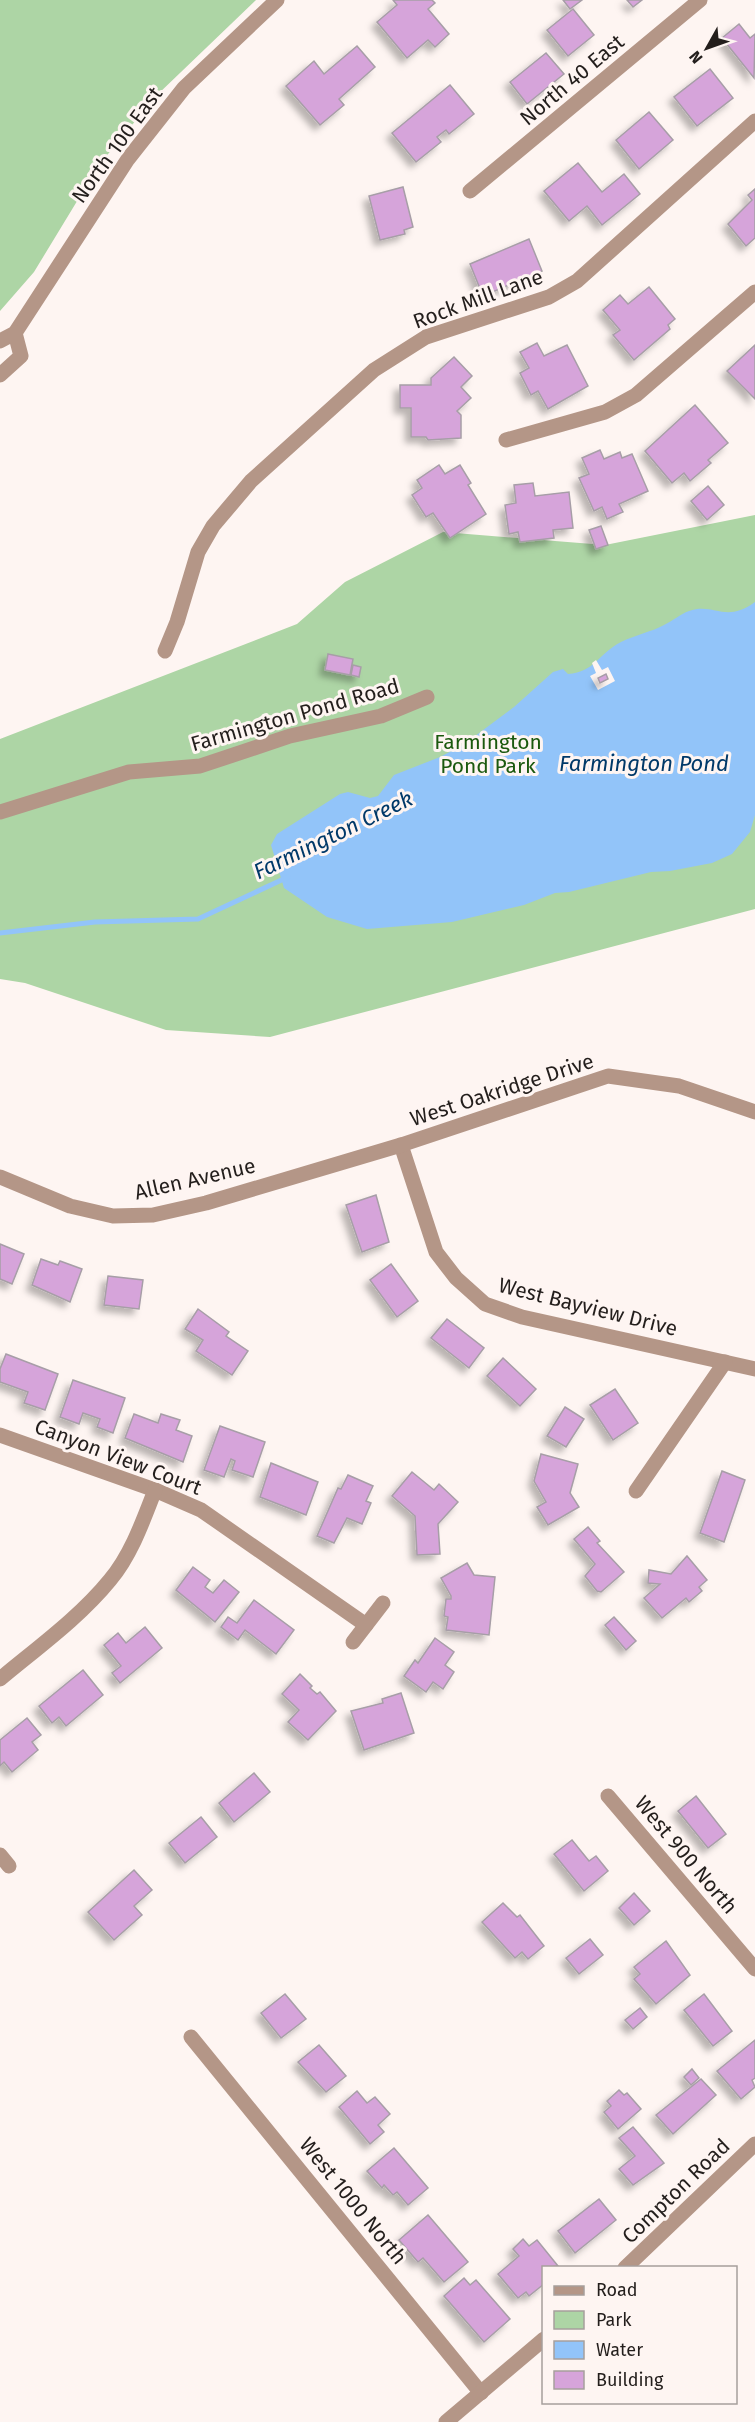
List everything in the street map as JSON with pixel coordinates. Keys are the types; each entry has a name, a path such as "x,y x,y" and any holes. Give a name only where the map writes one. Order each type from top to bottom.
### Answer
{"street":[{"name":"North 100 East","path":"15,333 128,159 184,88 277,0"},
{"name":"North 40 East","path":"470,192 700,0"},
{"name":"Rock Mill Lane","path":"165,651 177,622 200,548 213,526 251,481 374,370 426,337 549,297 577,281 755,121"},
{"path":"506,440 605,412 636,395 755,292"},
{"path":"0,341 15,333 21,356 0,375"},
{"name":"Farmington Pond Road","path":"0,812 129,772 200,766 290,736 381,716 427,697"},
{"name":"West Oakridge Drive","path":"401,1145 608,1076 679,1086 755,1112"},
{"name":"Allen Avenue","path":"0,1177 70,1206 113,1216 153,1215 206,1203 401,1145"},
{"name":"West Bayview Drive","path":"401,1145 436,1252 456,1278 485,1304 522,1317 755,1369"},
{"path":"636,1491 725,1362"},
{"name":"Canyon View Court","path":"0,1435 155,1490 201,1510 366,1625"},
{"path":"0,1679 67,1623 111,1580 136,1539 155,1490"},
{"path":"353,1642 383,1603"},
{"name":"West 900 North","path":"608,1796 755,1969"},
{"name":"West 1000 North","path":"190,2037 481,2393"},
{"name":"Compton Road","path":"627,2266 755,2144"},
{"path":"446,2422 542,2340"}],"green space":[{"path":"0,0 256,0 156,96 99,165 34,272 0,311"},
{"name":"Farmington Pond Park","path":"755,515 755,909 270,1037 166,1030 25,983 0,979 0,739 297,624 345,582 443,532 605,545"}],"water":[{"name":"Farmington Pond","path":"755,602 755,815 750,832 732,854 712,863 651,872 569,892 555,893 524,905 452,922 367,929 327,917 284,888 271,845 277,834 340,794 348,792 370,798 378,796 394,775 440,757 463,745 514,707 553,672 563,669 568,674 584,670 621,642 659,627 689,611 706,609 736,611"}],"pier":[{"path":"596,660 602,670 608,667 615,681 598,690 590,676 596,673 592,663"}],"building":[{"path":"393,0 432,0 435,3 428,9 449,34 435,47 428,40 407,58 377,22 397,5"},
{"path":"563,0 582,0 570,9"},
{"path":"627,0 642,0 633,7"},
{"path":"573,9 594,35 568,56 547,30"},
{"path":"739,24 750,38 755,34 754,78 722,38"},
{"path":"357,46 375,67 339,99 344,105 320,125 286,86 314,61 324,74"},
{"path":"546,53 564,74 527,104 510,82"},
{"path":"710,69 733,98 697,126 674,97"},
{"path":"450,85 474,114 449,134 446,130 437,137 441,142 416,162 392,133"},
{"path":"649,112 673,140 639,169 616,140"},
{"path":"578,163 602,192 624,174 640,194 602,225 587,206 569,221 544,191"},
{"path":"403,187 413,227 404,230 405,234 380,240 369,196"},
{"path":"755,189 755,238 746,246 728,224 752,200 748,195"},
{"path":"529,239 542,271 483,296 470,264"},
{"path":"649,287 675,319 668,325 670,329 634,360 613,335 620,330 603,310 620,295 628,304"},
{"path":"537,343 544,356 567,345 588,386 548,409 538,391 531,395 520,373 529,368 520,352"},
{"path":"755,345 755,399 727,371"},
{"path":"454,357 472,376 461,387 471,398 457,411 461,415 461,438 428,440 426,437 411,437 411,408 400,408 400,385 431,385 431,378"},
{"path":"695,405 728,443 708,460 711,463 690,481 684,473 672,483 645,451"},
{"path":"600,450 604,459 620,452 622,458 632,454 648,491 619,504 623,512 607,519 602,507 594,511 579,478 589,474 582,458"},
{"path":"439,465 445,474 460,465 471,483 468,485 486,514 450,538 433,513 426,517 412,495 422,488 417,480"},
{"path":"533,483 535,496 569,492 573,528 553,530 554,538 520,542 518,532 509,534 505,505 516,503 514,485"},
{"path":"708,486 724,505 707,520 691,501"},
{"path":"601,526 608,545 596,549 589,530"},
{"path":"328,654 353,659 350,675 325,670"},
{"path":"353,665 361,667 359,677 351,675"},
{"path":"606,674 608,679 600,683 598,678"},
{"path":"376,1195 389,1242 362,1252 346,1205"},
{"path":"0,1244 24,1254 12,1284 0,1279"},
{"path":"41,1259 58,1265 60,1261 82,1269 70,1302 32,1285"},
{"path":"391,1264 418,1301 397,1317 370,1280"},
{"path":"108,1276 143,1280 139,1309 104,1305"},
{"path":"198,1309 229,1332 226,1336 248,1351 232,1375 196,1351 203,1340 185,1329"},
{"path":"447,1319 484,1348 469,1368 431,1338"},
{"path":"6,1354 58,1374 45,1410 24,1403 28,1392 0,1382 0,1369"},
{"path":"503,1358 536,1389 520,1406 487,1376"},
{"path":"73,1380 125,1398 113,1433 97,1427 100,1419 83,1413 79,1424 60,1417"},
{"path":"615,1389 638,1423 613,1440 590,1405"},
{"path":"565,1407 584,1419 566,1447 547,1436"},
{"path":"134,1414 158,1423 161,1414 180,1420 176,1430 192,1436 183,1462 125,1438"},
{"path":"220,1426 265,1442 253,1477 232,1470 235,1461 231,1459 224,1477 204,1470"},
{"path":"541,1454 578,1464 570,1493 579,1507 548,1525 537,1507 546,1502 534,1481"},
{"path":"271,1463 318,1482 306,1515 260,1497"},
{"path":"722,1471 745,1480 724,1542 700,1533"},
{"path":"412,1472 434,1490 439,1484 458,1502 438,1524 440,1554 417,1555 415,1516 392,1496"},
{"path":"348,1475 373,1486 366,1501 371,1503 362,1524 347,1518 334,1543 317,1536 338,1488 341,1489"},
{"path":"588,1527 600,1541 597,1543 624,1572 601,1592 597,1591 585,1576 595,1564 574,1539"},
{"path":"687,1556 707,1580 699,1587 702,1591 689,1602 686,1598 662,1618 644,1598 660,1584 648,1583 649,1570 671,1574"},
{"path":"467,1563 474,1575 495,1577 489,1635 446,1630 448,1617 444,1616 446,1599 451,1599 451,1596 441,1578"},
{"path":"193,1567 210,1580 205,1587 213,1593 224,1580 239,1592 215,1622 176,1590"},
{"path":"254,1600 294,1630 276,1654 245,1630 238,1640 221,1627 228,1617 237,1623"},
{"path":"614,1617 636,1641 626,1650 605,1625"},
{"path":"145,1627 162,1648 120,1683 112,1673 121,1666 104,1645 118,1633 126,1643"},
{"path":"435,1638 454,1652 445,1665 454,1672 443,1689 433,1682 426,1692 404,1676 415,1660 418,1663"},
{"path":"83,1670 103,1695 66,1726 59,1717 52,1723 39,1706"},
{"path":"300,1674 312,1686 310,1688 317,1694 320,1692 336,1711 308,1740 288,1722 299,1710 282,1694"},
{"path":"401,1693 414,1733 364,1750 351,1711 383,1703 382,1699"},
{"path":"27,1718 41,1735 32,1742 38,1750 12,1772 4,1762 0,1766 0,1740"},
{"path":"254,1773 270,1792 234,1822 219,1803"},
{"path":"696,1796 726,1834 708,1848 678,1811"},
{"path":"201,1817 217,1837 185,1863 169,1843"},
{"path":"572,1840 589,1861 596,1856 608,1871 584,1891 554,1854"},
{"path":"134,1870 152,1890 134,1906 142,1915 114,1940 88,1912"},
{"path":"634,1893 650,1911 634,1925 619,1908"},
{"path":"503,1903 517,1917 520,1915 544,1946 528,1959 522,1952 515,1958 482,1922"},
{"path":"590,1939 603,1955 579,1974 566,1958"},
{"path":"666,1941 690,1975 656,2004 634,1979 640,1974 634,1967"},
{"path":"285,1994 306,2019 281,2038 261,2013"},
{"path":"704,1994 732,2031 713,2046 684,2010"},
{"path":"640,2008 647,2017 633,2029 625,2020"},
{"path":"755,2040 755,2078 752,2080 755,2087 741,2099 717,2071"},
{"path":"319,2045 346,2076 326,2092 298,2062"},
{"path":"692,2069 699,2078 691,2085 684,2077"},
{"path":"701,2079 716,2095 673,2134 656,2115"},
{"path":"619,2090 624,2095 627,2093 641,2109 618,2129 604,2112 611,2106 607,2101"},
{"path":"357,2091 367,2103 375,2097 390,2114 378,2125 384,2132 370,2144 339,2107"},
{"path":"633,2127 664,2163 633,2185 619,2169 635,2156 619,2138"},
{"path":"394,2148 428,2188 408,2205 397,2192 393,2195 384,2185 382,2188 367,2171"},
{"path":"599,2199 616,2220 575,2253 558,2231"},
{"path":"428,2215 468,2262 444,2282 423,2258 418,2262 399,2240"},
{"path":"523,2239 529,2246 537,2240 558,2266 542,2266 542,2286 529,2296 526,2292 518,2298 498,2274 519,2256 513,2249"},
{"path":"464,2278 470,2285 476,2280 510,2319 484,2342 444,2296"}],"waterway":[{"name":"Farmington Creek","path":"0,933 95,922 198,919 288,877"}]}
